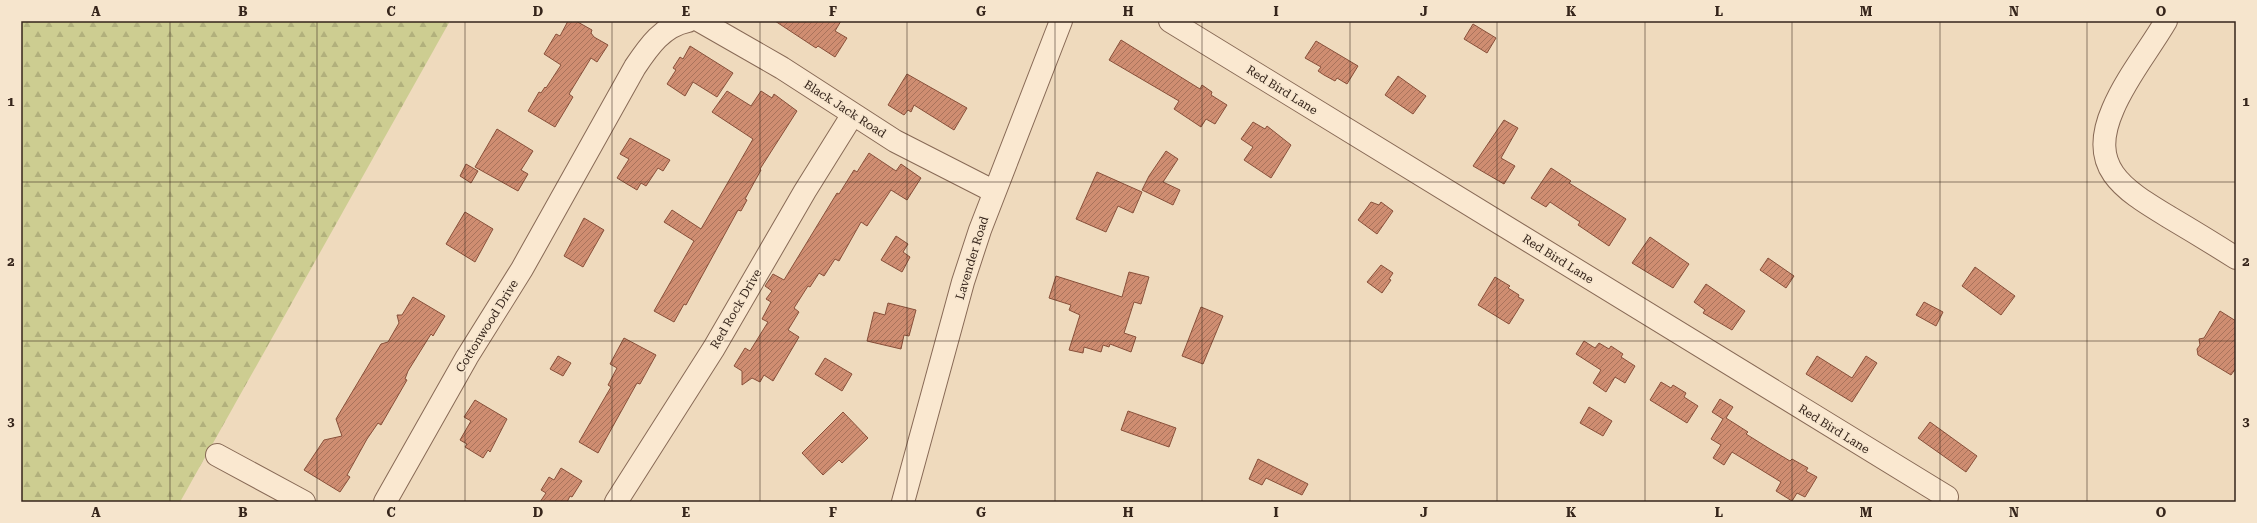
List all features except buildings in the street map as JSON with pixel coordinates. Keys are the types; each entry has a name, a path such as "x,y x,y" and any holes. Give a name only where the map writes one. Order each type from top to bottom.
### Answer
{"street":[{"name":"Cottonwood Drive","path":"385,502 467,357 522,269 646,50 667,30 686,21"},
{"name":"Black Jack Road","path":"700,21 775,64 895,141 993,191"},
{"name":"Lavender Road","path":"903,502 963,282 993,191 1061,21"},
{"name":"Red Bird Lane","path":"1170,21 1946,497"},
{"path":"2166,21 2113,108 2104,141 2104,155 2115,178 2133,195 2236,258"},
{"name":"Red Rock Drive","path":"616,502 714,348 805,191 852,114"},
{"path":"217,455 304,502"}],"green space":[{"path":"21,21 450,21 180,502 21,502"}]}
